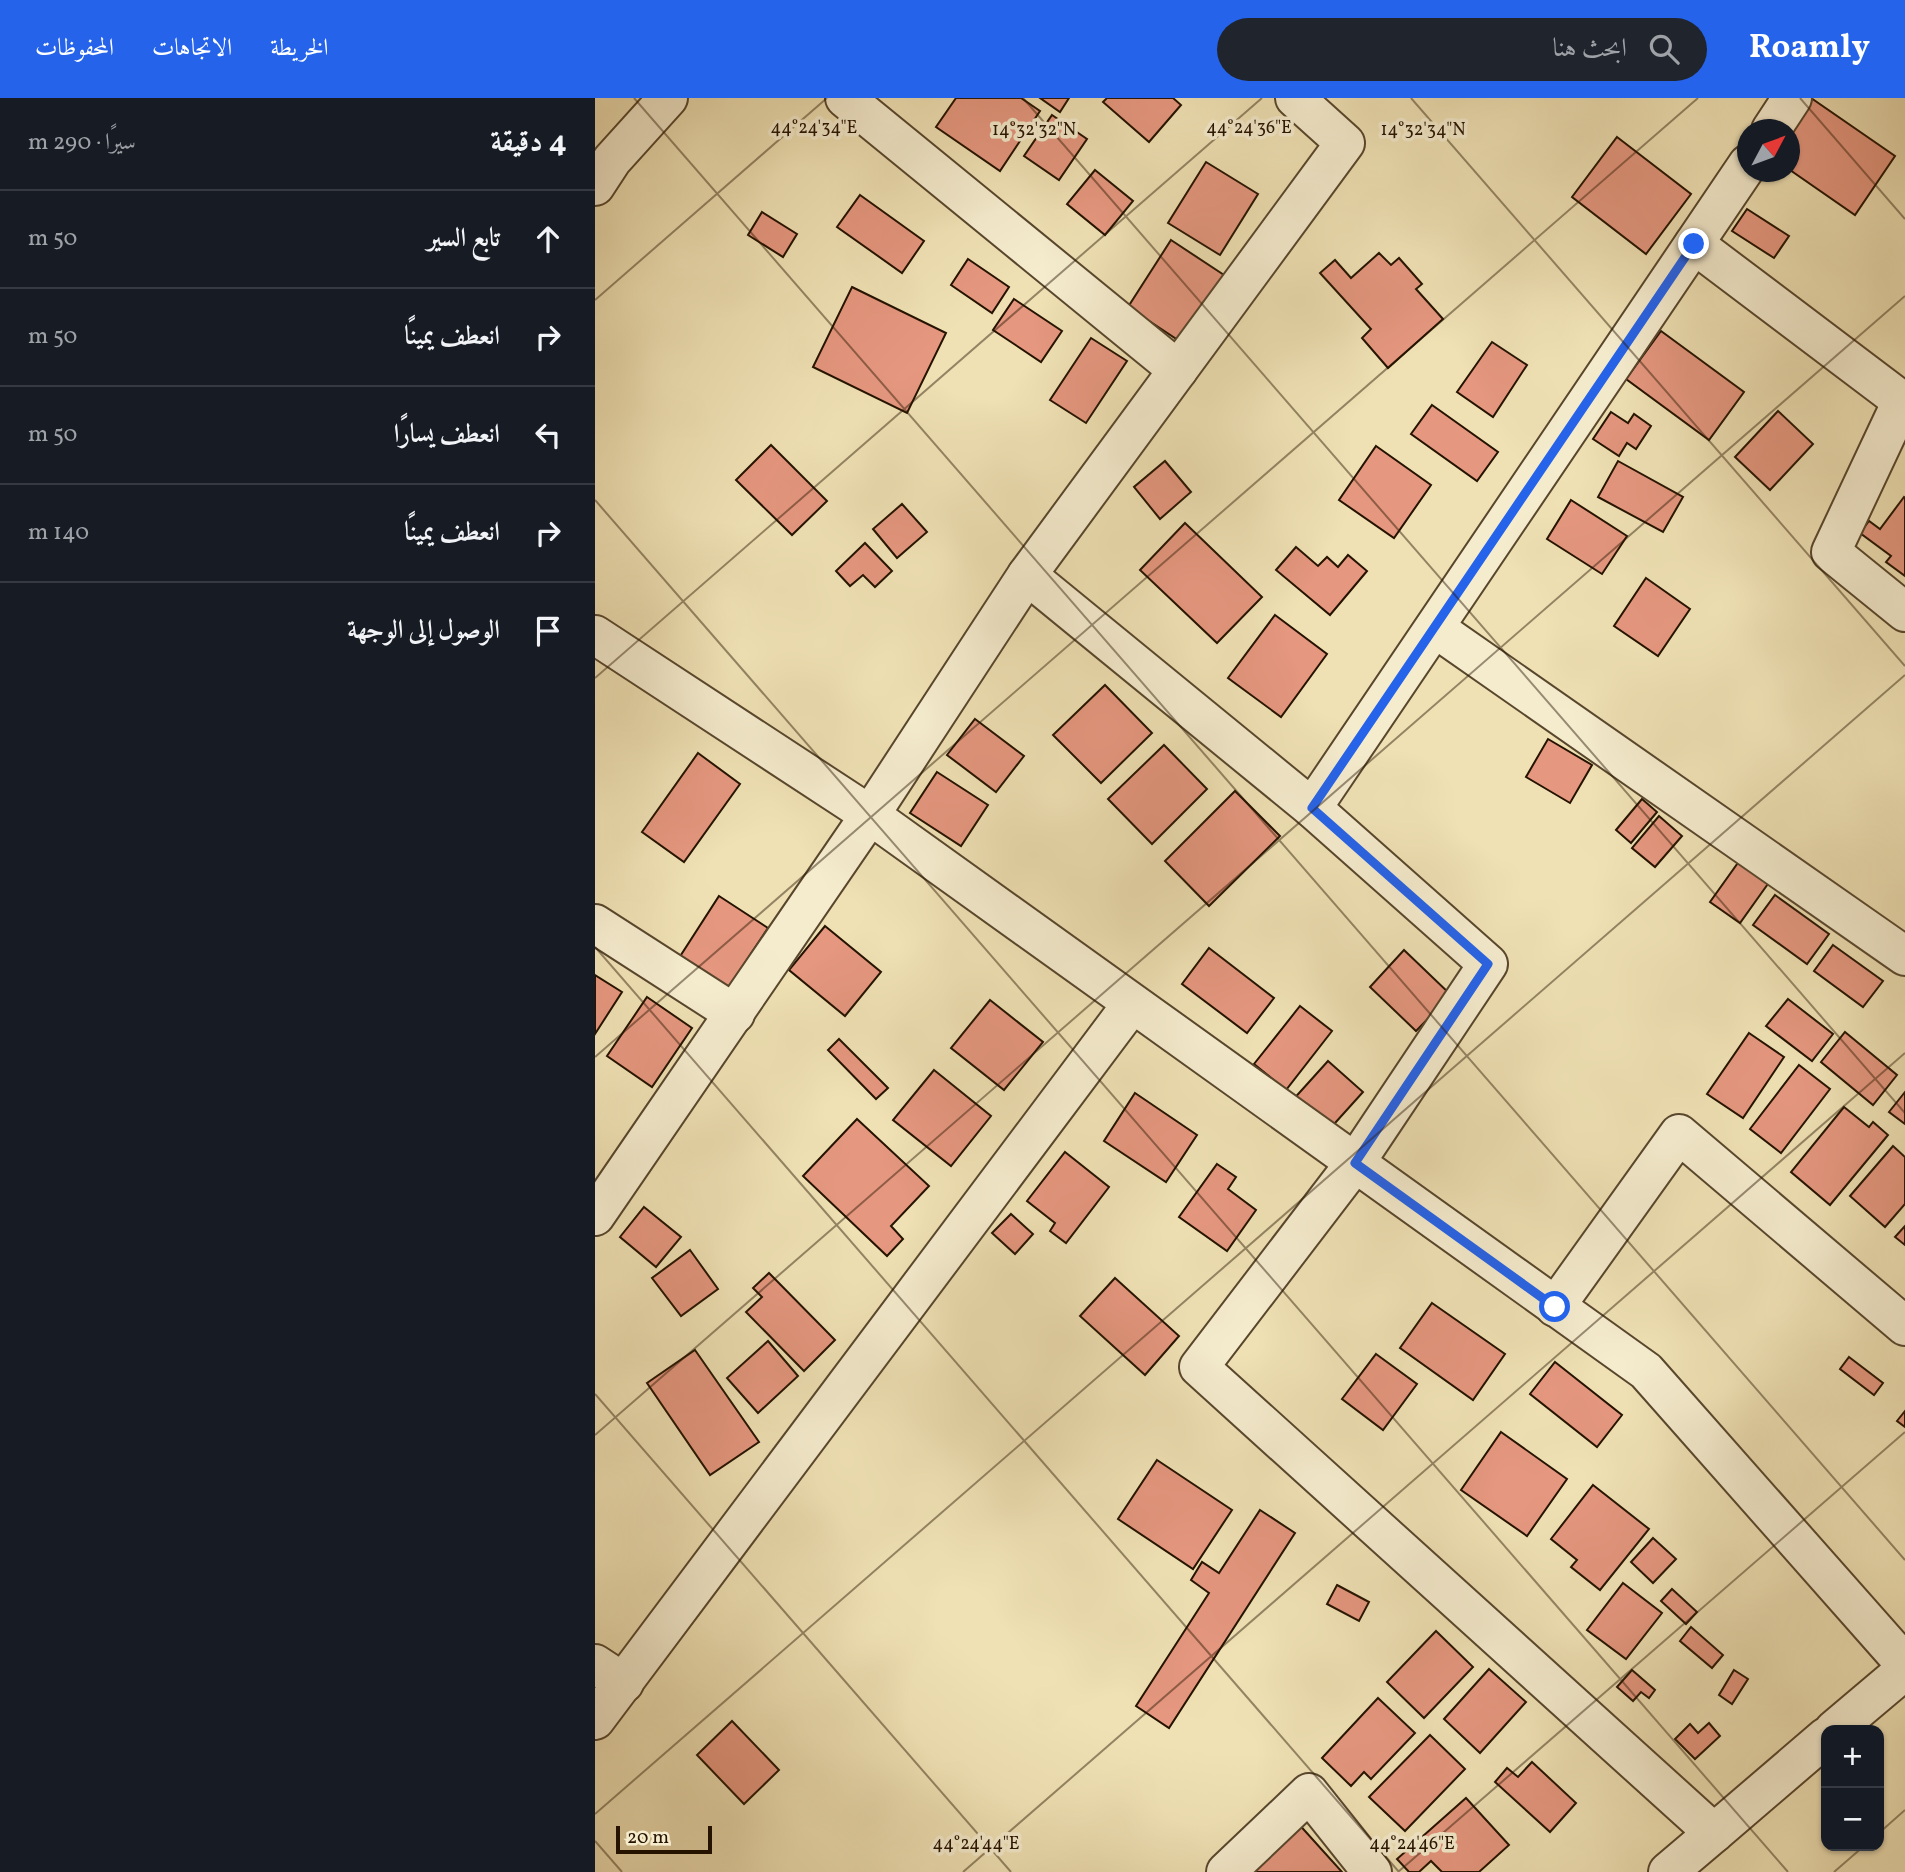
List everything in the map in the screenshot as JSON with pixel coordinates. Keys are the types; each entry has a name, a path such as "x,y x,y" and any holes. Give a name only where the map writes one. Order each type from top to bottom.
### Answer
{"street":[{"path":"595,186 612,160 668,98"},
{"path":"845,98 1178,370"},
{"path":"595,1216 870,815 1027,575 1345,143 1295,98"},
{"path":"1778,119 1792,98"},
{"path":"1312,808 1737,180"},
{"path":"1694,244 1903,398 1831,552 1905,612"},
{"path":"1027,575 1312,808 1488,964 1355,1163 1199,1367 1714,1833"},
{"path":"1434,628 1905,956"},
{"path":"595,635 870,815 1646,1371 1905,1664"},
{"path":"595,923 735,1014"},
{"path":"595,1720 609,1673 1132,1004"},
{"path":"1555,1307 1679,1134 1905,1326"},
{"path":"1841,1725 1905,1670"},
{"path":"1668,1872 1821,1741"},
{"path":"1226,1872 1309,1793 1373,1872"}],"building":[{"path":"956,98 1021,98 1040,111 1000,171 936,127"},
{"path":"1040,98 1069,98 1060,112"},
{"path":"1107,98 1173,98 1181,105 1149,142 1103,102"},
{"path":"1811,98 1895,156 1855,215 1800,177 1800,119 1797,119"},
{"path":"1052,115 1087,139 1059,180 1024,156"},
{"path":"1617,137 1691,194 1646,254 1572,197"},
{"path":"1206,162 1258,194 1220,255 1168,223"},
{"path":"1095,170 1133,201 1105,235 1067,204"},
{"path":"860,195 924,241 902,273 837,227"},
{"path":"1747,209 1789,236 1774,258 1732,231"},
{"path":"762,212 797,234 783,257 748,235"},
{"path":"1171,240 1224,275 1181,342 1128,307"},
{"path":"1379,253 1391,265 1399,258 1422,284 1416,289 1443,319 1388,368 1362,338 1371,329 1320,273 1335,260 1351,278"},
{"path":"968,259 1009,287 992,313 951,285"},
{"path":"852,287 946,333 907,413 813,367"},
{"path":"1014,299 1062,331 1041,362 993,330"},
{"path":"1661,331 1744,392 1709,440 1626,379"},
{"path":"1091,338 1127,361 1086,423 1050,400"},
{"path":"1492,342 1527,365 1493,417 1457,392"},
{"path":"1432,405 1498,452 1477,481 1411,434"},
{"path":"1778,411 1813,444 1770,490 1735,457"},
{"path":"1611,412 1628,423 1634,414 1651,426 1636,449 1627,443 1619,456 1593,439"},
{"path":"771,445 827,501 792,535 736,480"},
{"path":"1376,446 1431,485 1394,538 1339,500"},
{"path":"1165,461 1191,492 1160,519 1134,487"},
{"path":"1618,461 1683,497 1663,532 1598,497"},
{"path":"1904,497 1905,576 1886,562 1891,556 1860,533 1869,521 1880,529"},
{"path":"1571,500 1627,536 1602,574 1547,539"},
{"path":"902,504 927,532 897,558 873,529"},
{"path":"1185,523 1262,597 1217,643 1140,570"},
{"path":"865,543 892,571 875,587 863,575 850,586 836,571"},
{"path":"1296,547 1318,566 1327,557 1338,567 1348,555 1367,571 1330,615 1276,570"},
{"path":"1646,578 1690,609 1658,656 1614,626"},
{"path":"1275,615 1327,654 1281,717 1228,678"},
{"path":"1105,685 1152,733 1101,783 1053,735"},
{"path":"975,719 1024,756 996,792 947,755"},
{"path":"1548,739 1592,765 1570,803 1526,777"},
{"path":"1164,745 1207,789 1152,844 1108,799"},
{"path":"698,753 740,784 684,862 642,832"},
{"path":"937,772 988,805 961,846 910,813"},
{"path":"1235,791 1280,836 1209,906 1165,861"},
{"path":"1642,799 1657,812 1631,843 1616,830"},
{"path":"1659,816 1682,836 1655,867 1632,848"},
{"path":"1740,860 1770,881 1740,923 1710,902"},
{"path":"1775,895 1829,934 1807,964 1753,925"},
{"path":"719,896 768,928 727,990 679,958"},
{"path":"825,926 881,972 845,1016 789,970"},
{"path":"1833,945 1883,981 1863,1007 1814,971"},
{"path":"1209,948 1274,998 1247,1033 1182,984"},
{"path":"1404,950 1451,995 1416,1031 1370,987"},
{"path":"595,975 622,992 595,1034"},
{"path":"647,997 692,1028 652,1087 607,1056"},
{"path":"1788,999 1833,1034 1812,1061 1766,1026"},
{"path":"990,1000 1043,1042 1004,1090 951,1048"},
{"path":"1300,1006 1332,1031 1286,1090 1254,1064"},
{"path":"1845,1032 1897,1075 1873,1105 1821,1062"},
{"path":"1749,1033 1784,1057 1743,1118 1707,1094"},
{"path":"839,1039 888,1088 876,1099 828,1050"},
{"path":"1328,1061 1363,1092 1326,1133 1291,1102"},
{"path":"1799,1065 1830,1089 1781,1153 1750,1129"},
{"path":"934,1070 991,1116 951,1166 893,1120"},
{"path":"1905,1092 1905,1124 1889,1112"},
{"path":"1135,1093 1197,1135 1166,1182 1104,1141"},
{"path":"1844,1107 1869,1127 1873,1122 1888,1135 1830,1205 1791,1172"},
{"path":"857,1119 929,1186 891,1226 903,1239 887,1256 803,1176"},
{"path":"1893,1146 1905,1157 1905,1204 1885,1227 1850,1196"},
{"path":"1065,1152 1109,1187 1066,1243 1050,1231 1055,1223 1027,1201"},
{"path":"1217,1164 1236,1177 1228,1189 1256,1210 1227,1251 1179,1217"},
{"path":"644,1207 681,1237 656,1267 620,1237"},
{"path":"1011,1214 1033,1234 1015,1254 992,1233"},
{"path":"1905,1226 1905,1245 1895,1237"},
{"path":"690,1250 718,1289 681,1316 652,1278"},
{"path":"769,1273 835,1340 804,1371 746,1312 762,1297 753,1288"},
{"path":"1115,1278 1179,1336 1145,1375 1080,1316"},
{"path":"1432,1303 1505,1354 1473,1400 1400,1348"},
{"path":"768,1341 798,1376 758,1413 727,1378"},
{"path":"695,1350 759,1442 710,1475 647,1383"},
{"path":"1376,1354 1417,1384 1383,1430 1342,1399"},
{"path":"1849,1357 1883,1383 1874,1395 1840,1369"},
{"path":"1555,1362 1622,1415 1597,1447 1530,1394"},
{"path":"1905,1411 1905,1427 1897,1421"},
{"path":"1501,1432 1567,1479 1527,1536 1461,1490"},
{"path":"1157,1460 1232,1510 1193,1569 1118,1519"},
{"path":"1593,1485 1649,1529 1600,1590 1571,1567 1577,1560 1551,1539"},
{"path":"1260,1510 1295,1533 1169,1728 1136,1706 1209,1593 1191,1580 1202,1562 1219,1573"},
{"path":"1653,1538 1676,1559 1653,1583 1631,1562"},
{"path":"1623,1583 1662,1613 1626,1659 1587,1630"},
{"path":"1337,1585 1369,1602 1359,1621 1327,1604"},
{"path":"1672,1589 1697,1612 1686,1624 1661,1601"},
{"path":"1691,1627 1723,1655 1712,1668 1680,1641"},
{"path":"1436,1631 1473,1667 1424,1718 1387,1682"},
{"path":"1489,1669 1526,1702 1480,1753 1444,1719"},
{"path":"1632,1670 1655,1690 1649,1698 1641,1692 1633,1701 1617,1687"},
{"path":"1734,1670 1748,1679 1732,1704 1719,1695"},
{"path":"1378,1698 1415,1733 1371,1779 1364,1772 1351,1786 1322,1758"},
{"path":"732,1721 779,1770 744,1804 697,1755"},
{"path":"1709,1723 1720,1736 1695,1759 1675,1739 1690,1724 1698,1733"},
{"path":"1430,1735 1465,1769 1405,1831 1369,1797"},
{"path":"1532,1762 1576,1803 1550,1832 1495,1782 1507,1768 1518,1777"},
{"path":"1466,1798 1509,1845 1479,1872 1442,1872 1431,1861 1419,1872 1409,1872 1397,1859"},
{"path":"1296,1821 1342,1872 1241,1872"}],"route":[{"path":"1555,1307 1355,1163 1488,964 1312,808 1694,244"}]}
